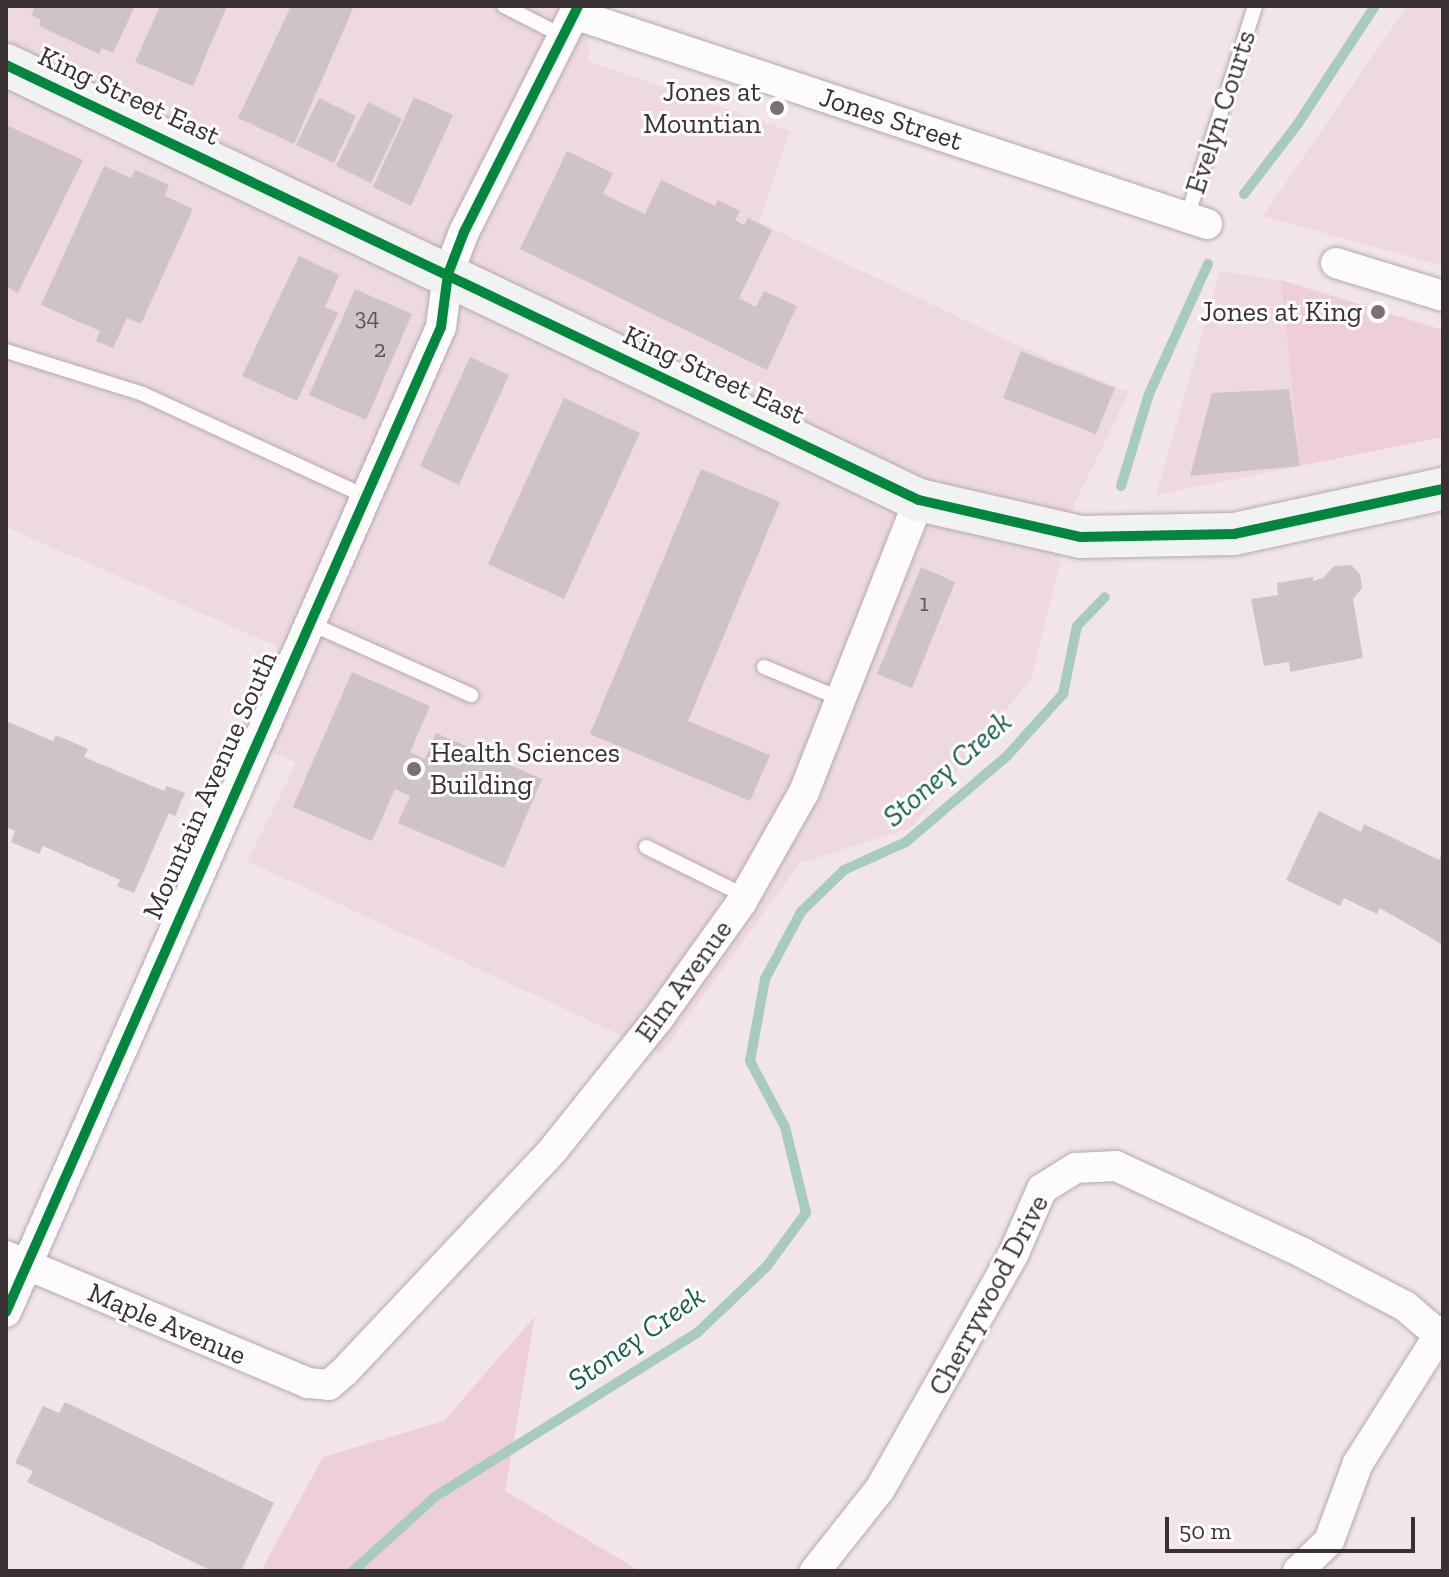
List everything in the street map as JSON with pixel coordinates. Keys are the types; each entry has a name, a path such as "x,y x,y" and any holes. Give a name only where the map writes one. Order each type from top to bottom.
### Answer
{"main road":[{"name":"King Street East","path":"6,65 919,500 1080,537 1234,534 1443,489"}],"street":[{"name":"Jones Street","path":"572,19 1197,221"},
{"name":"Mountain Avenue South","path":"6,1312 16,1261 367,497 441,327 448,274 572,19"},
{"path":"1336,263 1443,296"},
{"name":"Elm Avenue","path":"329,1385 449,1266 553,1150 658,1019 745,896 804,792 919,500"},
{"name":"Cherrywood Drive","path":"815,1571 895,1463 1013,1255 1042,1189 1076,1168 1116,1166 1316,1260 1405,1306 1441,1333"},
{"name":"Maple Avenue","path":"16,1261 308,1383 329,1385"},
{"path":"1298,1571 1329,1541 1358,1463 1441,1333"}],"lane":[{"path":"504,6 572,19"},
{"name":"Evelyn Courts","path":"1197,221 1255,6"},
{"path":"6,351 143,394 367,497"},
{"path":"307,622 471,695"},
{"path":"764,667 841,699"},
{"path":"646,847 745,896"}],"shaded area":[{"path":"6,6 590,6 588,61 790,131 759,222 1017,345 1129,392 1074,505 1031,679 911,828 800,863 661,1054 247,861 296,763 235,735 279,647 6,527"},
{"path":"1407,6 1443,6 1443,266 1263,216"},
{"path":"1220,271 1281,280 1300,466 1156,495"},
{"path":"1281,280 1443,330 1443,437 1300,466"},
{"path":"535,1316 505,1491 640,1571 261,1571 323,1457 444,1421"}],"building":[{"path":"35,6 135,6 113,53 102,48 99,54 39,26 41,20 31,15"},
{"path":"160,6 227,6 193,86 135,62"},
{"path":"291,6 354,6 294,144 238,118"},
{"path":"414,97 453,115 411,206 373,187"},
{"path":"319,98 356,116 334,163 296,145"},
{"path":"368,102 402,119 371,183 336,166"},
{"path":"6,125 83,160 18,293 6,286"},
{"path":"567,151 613,173 603,194 645,214 661,180 715,206 718,200 740,211 735,220 744,225 748,218 772,230 739,298 756,307 764,291 797,306 767,370 520,249"},
{"path":"104,166 131,178 135,170 169,185 165,196 193,209 141,324 127,318 113,348 96,341 100,331 41,305"},
{"path":"299,256 339,275 325,307 338,313 297,401 242,376"},
{"path":"355,289 412,314 366,420 309,395"},
{"path":"1021,351 1115,388 1096,434 1003,398"},
{"path":"470,357 509,375 459,485 420,466"},
{"path":"1289,389 1300,466 1190,476 1212,393"},
{"path":"564,398 640,433 564,599 488,564"},
{"path":"701,469 780,502 688,721 770,755 750,801 590,734"},
{"path":"1351,565 1360,574 1362,588 1353,599 1363,658 1290,672 1289,662 1264,666 1251,599 1278,595 1277,583 1313,577 1313,581 1323,578 1334,566"},
{"path":"921,567 955,582 912,688 877,674"},
{"name":"Health Sciences Building","path":"352,672 430,706 410,752 425,759 436,733 542,779 504,868 398,823 410,796 395,789 372,841 293,807"},
{"path":"6,721 53,741 56,735 88,749 84,757 164,791 167,786 185,793 175,816 169,813 134,893 117,886 120,880 43,846 39,854 11,842 15,831 6,827"},
{"path":"1319,811 1361,832 1364,824 1439,860 1443,852 1443,945 1380,908 1377,914 1344,898 1340,906 1286,880"},
{"path":"65,1402 274,1503 241,1571 212,1571 27,1482 33,1471 15,1463 43,1406 59,1413"}],"waterway":[{"name":"Stoney Creek","path":"1244,194 1297,125 1375,6"},
{"name":"Stoney Creek","path":"1121,486 1149,394 1208,264"},
{"name":"Stoney Creek","path":"353,1571 436,1496 697,1333 767,1266 806,1213 785,1127 750,1061 765,979 801,912 844,870 906,842 1007,756 1063,694 1077,626 1105,597"}],"cycle path":[{"path":"6,1312 441,327 448,274 464,232 578,6"},
{"path":"6,65 919,500 1080,537 1234,534 1443,489"}],"place":[{"name":"Jones at Mountian","path":"777,108"},
{"name":"Jones at King","path":"1378,312"},
{"name":"Health Sciences Building","path":"414,769"}]}
